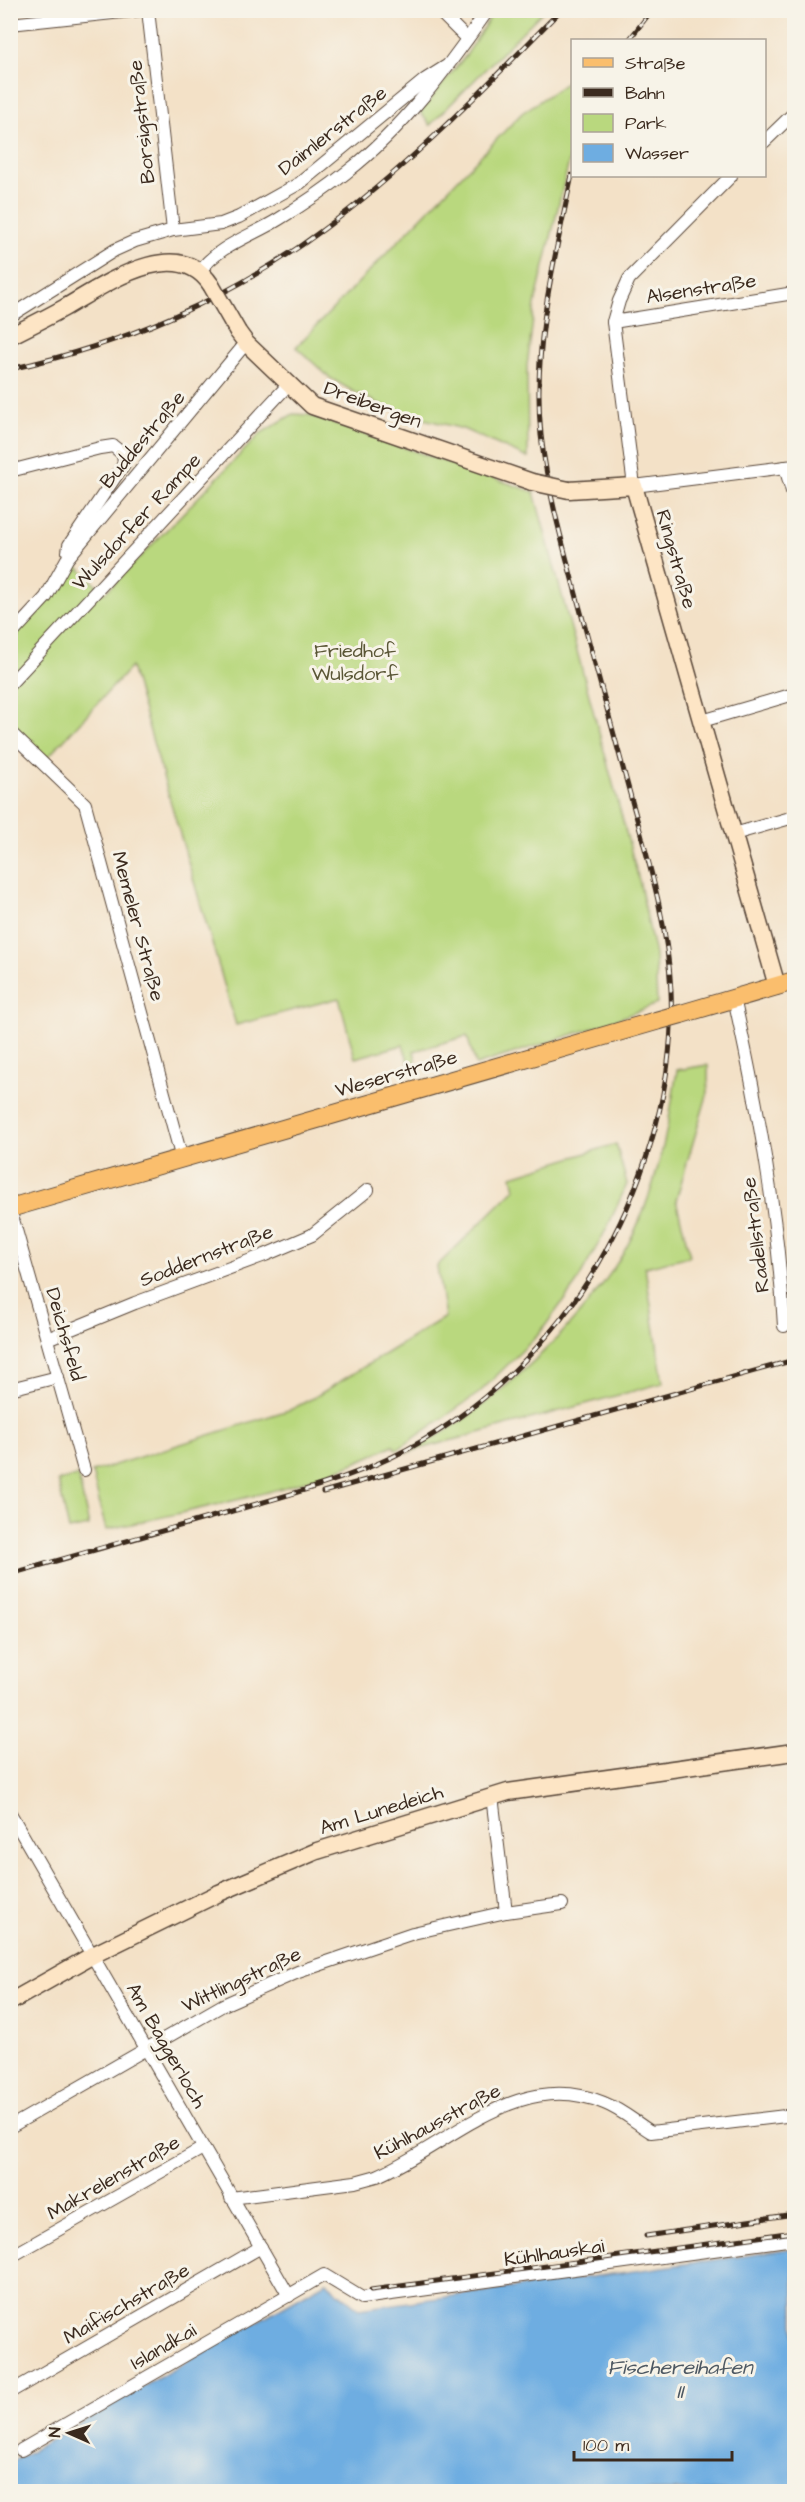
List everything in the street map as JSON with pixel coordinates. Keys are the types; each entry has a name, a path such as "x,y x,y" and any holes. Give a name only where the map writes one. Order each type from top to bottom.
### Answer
{"main road":[{"name":"Weserstraße","path":"10,1209 786,983"}],"street":[{"path":"10,24 141,10"},
{"name":"Borsigstraße","path":"148,10 173,230"},
{"path":"438,10 467,39"},
{"name":"Daimlerstraße","path":"200,271 208,260 219,252 279,220 348,172 414,109 488,10"},
{"name":"Daimlerstraße","path":"10,316 114,250 135,240 173,230 202,228 239,217 300,183 445,67"},
{"path":"766,141 795,112"},
{"name":"Ringstraße","path":"730,177 629,279 613,322 634,486 734,834 786,983"},
{"path":"10,336 111,280 146,266 178,262 188,264 200,271"},
{"name":"Dreibergen","path":"200,271 242,337 312,406 532,482 569,490 634,486 790,466"},
{"name":"Alsenstraße","path":"613,322 795,293"},
{"name":"Buddestraße","path":"10,636 46,597 68,559 242,337"},
{"name":"Wulsdorfer Rampe","path":"10,684 289,384"},
{"name":"Buddestraße","path":"10,471 113,446 123,454 124,464 69,545 68,559"},
{"path":"790,466 795,498"},
{"path":"702,721 795,694"},
{"name":"Memeler Straße","path":"10,732 85,804 182,1159"},
{"path":"734,834 795,817"},
{"name":"Radellstraße","path":"734,998 751,1076 764,1154 784,1326"},
{"name":"Soddernstraße","path":"46,1339 312,1235 368,1190"},
{"name":"Deichsfeld","path":"10,1209 84,1470"},
{"path":"10,1389 58,1377"},
{"name":"Am Lunedeich","path":"10,2002 93,1955 279,1866 317,1851 492,1796 795,1752"},
{"path":"492,1796 506,1912"},
{"name":"Am Baggerloch","path":"10,1813 289,2296"},
{"name":"Wittlingstraße","path":"10,2127 222,2005 298,1972 413,1933 506,1912 562,1904"},
{"name":"Kühlhausstraße","path":"231,2198 370,2178 387,2172 507,2104 543,2094 572,2094 603,2102 631,2117 651,2132 795,2115"},
{"name":"Makrelenstraße","path":"10,2257 203,2148"},
{"name":"Kühlhauskai","path":"324,2275 362,2298 795,2239"},
{"name":"Maifischstraße","path":"10,2392 261,2247"},
{"name":"Islandkai","path":"21,2450 324,2275"}],"green space":[{"path":"494,11 543,11 430,125 420,112 467,54"},
{"path":"571,80 571,153 535,304 527,366 528,458 463,429 397,412 356,393 330,378 296,347 522,113"},
{"name":"Friedhof Wulsdorf","path":"293,414 309,415 534,492 640,884 655,955 657,1004 596,1027 476,1065 467,1036 414,1051 416,1061 409,1063 403,1045 355,1058 339,998 236,1025 131,667 46,759 11,726 11,639 76,565 105,593 261,433"},
{"path":"708,1065 708,1092 676,1200 690,1256 645,1267 663,1383 405,1453 457,1424 504,1388 551,1345 593,1297 626,1248 645,1206 665,1138 677,1070"},
{"path":"616,1144 627,1184 607,1228 576,1284 539,1334 479,1393 397,1450 393,1445 360,1461 289,1486 106,1530 92,1472 292,1409 445,1317 437,1266 515,1189 512,1176"},
{"path":"78,1476 89,1526 69,1530 58,1481"}],"water":[{"name":"Fischereihafen II","path":"794,2249 794,2491 11,2492 10,2463 326,2282 359,2309"}],"railway":[{"path":"10,369 93,347 174,316 252,277 289,254 387,179 476,96 561,10"},
{"path":"630,39 652,10"},
{"path":"10,1574 312,1488 372,1466 425,1440 486,1396 541,1343 565,1314 605,1252 634,1191 656,1126 663,1093 671,1025 671,991 666,944 657,897 560,535 541,435 539,402 542,336 546,304 572,177"},
{"path":"323,1492 794,1360"},
{"path":"646,2236 794,2214"},
{"path":"371,2290 794,2232"}]}
